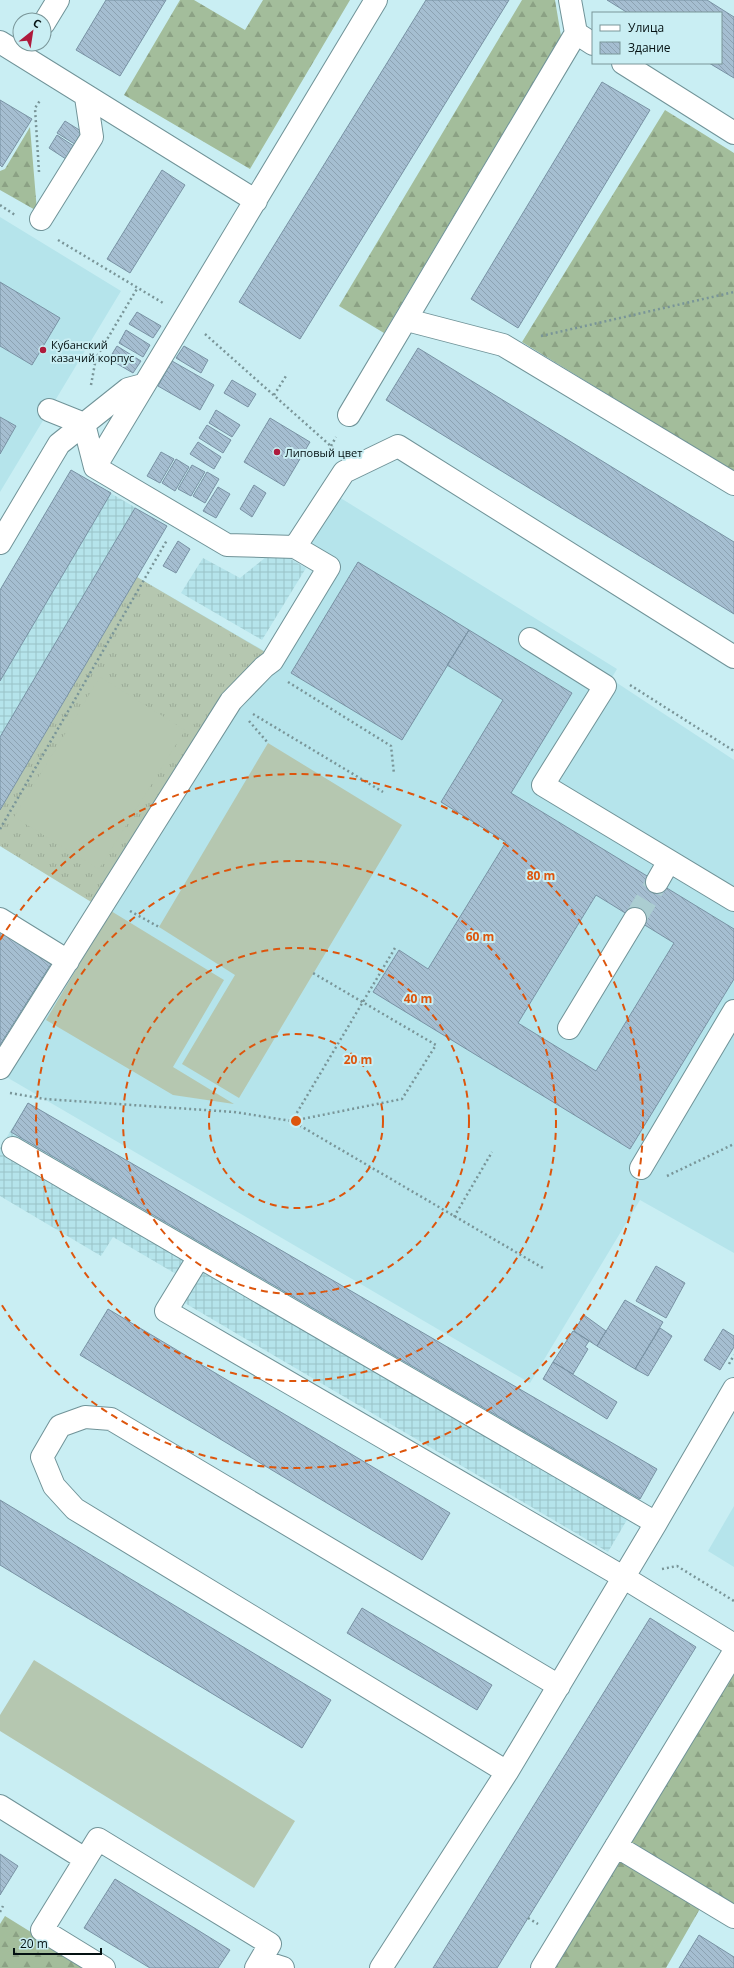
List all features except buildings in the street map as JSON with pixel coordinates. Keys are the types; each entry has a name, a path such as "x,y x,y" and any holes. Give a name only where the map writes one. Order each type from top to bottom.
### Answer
{"lane":[{"path":"51,12 58,0"},
{"path":"95,467 376,0"},
{"path":"349,415 407,320 585,39 570,0"},
{"path":"0,42 12,45"},
{"path":"30,52 55,77 256,201"},
{"path":"625,64 734,133"},
{"path":"42,219 92,137 86,97"},
{"path":"407,320 503,345 734,484"},
{"path":"0,543 59,444 128,389 143,385"},
{"path":"49,410 84,424"},
{"path":"0,1068 232,701 264,667 272,661 329,567 295,547 227,546 95,467 84,424"},
{"path":"295,547 344,472 398,446 734,657"},
{"path":"530,639 605,686 544,786 734,900"},
{"path":"657,882 669,861"},
{"path":"0,919 68,961"},
{"path":"569,1028 635,919"},
{"path":"641,1168 734,1011"},
{"path":"13,1148 656,1524"},
{"path":"199,1257 166,1311 623,1577 734,1645"},
{"path":"381,1968 507,1772 656,1524 734,1389"},
{"path":"507,1772 75,1509 54,1486 42,1457 60,1426 85,1417 111,1419 559,1686"},
{"path":"542,1968 734,1652"},
{"path":"0,1806 85,1859"},
{"path":"104,1968 42,1930 98,1840 270,1944 259,1964 283,1968"},
{"path":"616,1846 734,1917"}],"path":[{"path":"39,180 35,108 55,77"},
{"path":"84,424 96,358 138,287"},
{"path":"503,345 734,292"},
{"path":"274,395 286,376"},
{"path":"0,829 180,518"},
{"path":"264,667 391,746 394,774"},
{"path":"629,684 734,751"},
{"path":"232,701 383,792"},
{"path":"107,898 159,927"},
{"path":"292,1121 395,948"},
{"path":"7,1092 45,1099 234,1112 292,1121 402,1100 436,1046 313,973"},
{"path":"292,1121 543,1268"},
{"path":"660,1180 734,1144"},
{"path":"454,1217 492,1152"},
{"path":"623,1577 677,1566 734,1600"},
{"path":"0,1912 3,1906"}],"shaded area":[{"name":"Кубанский казачий корпус","path":"0,217 121,291 0,492"},
{"path":"71,470 167,526 0,810 0,590"},
{"path":"326,489 617,669 611,679 734,760 734,1253 640,1200 530,1383 3,1075 104,909 0,846 137,577 266,652 316,567 287,549"},
{"path":"266,557 289,558 306,568 262,640 181,593 203,558 240,578"},
{"path":"28,1103 657,1469 608,1552 183,1302 193,1284 113,1237 101,1256 0,1196 0,1148"},
{"path":"734,1506 734,1567 708,1551"}],"green space":[{"path":"180,0 194,0 245,30 263,0 350,0 250,169 124,95"},
{"path":"522,0 555,0 561,36 384,333 339,306"},
{"path":"665,110 734,153 734,472 522,342"},
{"path":"30,127 37,211 0,190 0,171 5,169"},
{"path":"137,577 265,652 101,908 0,846 0,810"},
{"path":"100,677 185,730 99,869 14,817"},
{"path":"268,743 402,825 239,1098 182,1064 235,975 159,927"},
{"path":"111,911 224,980 173,1067 234,1104 173,1095 46,1020"},
{"path":"34,1660 295,1821 254,1888 0,1731 0,1715"},
{"path":"734,1667 734,1927 701,1907 666,1968 553,1968"},
{"path":"5,1916 89,1968 0,1968 0,1924"}],"tunnel":[{"path":"635,919 657,882"}],"place":[{"name":"Кубанский казачий корпус","path":"43,350"},
{"name":"Липовый цвет","path":"277,452"}]}
